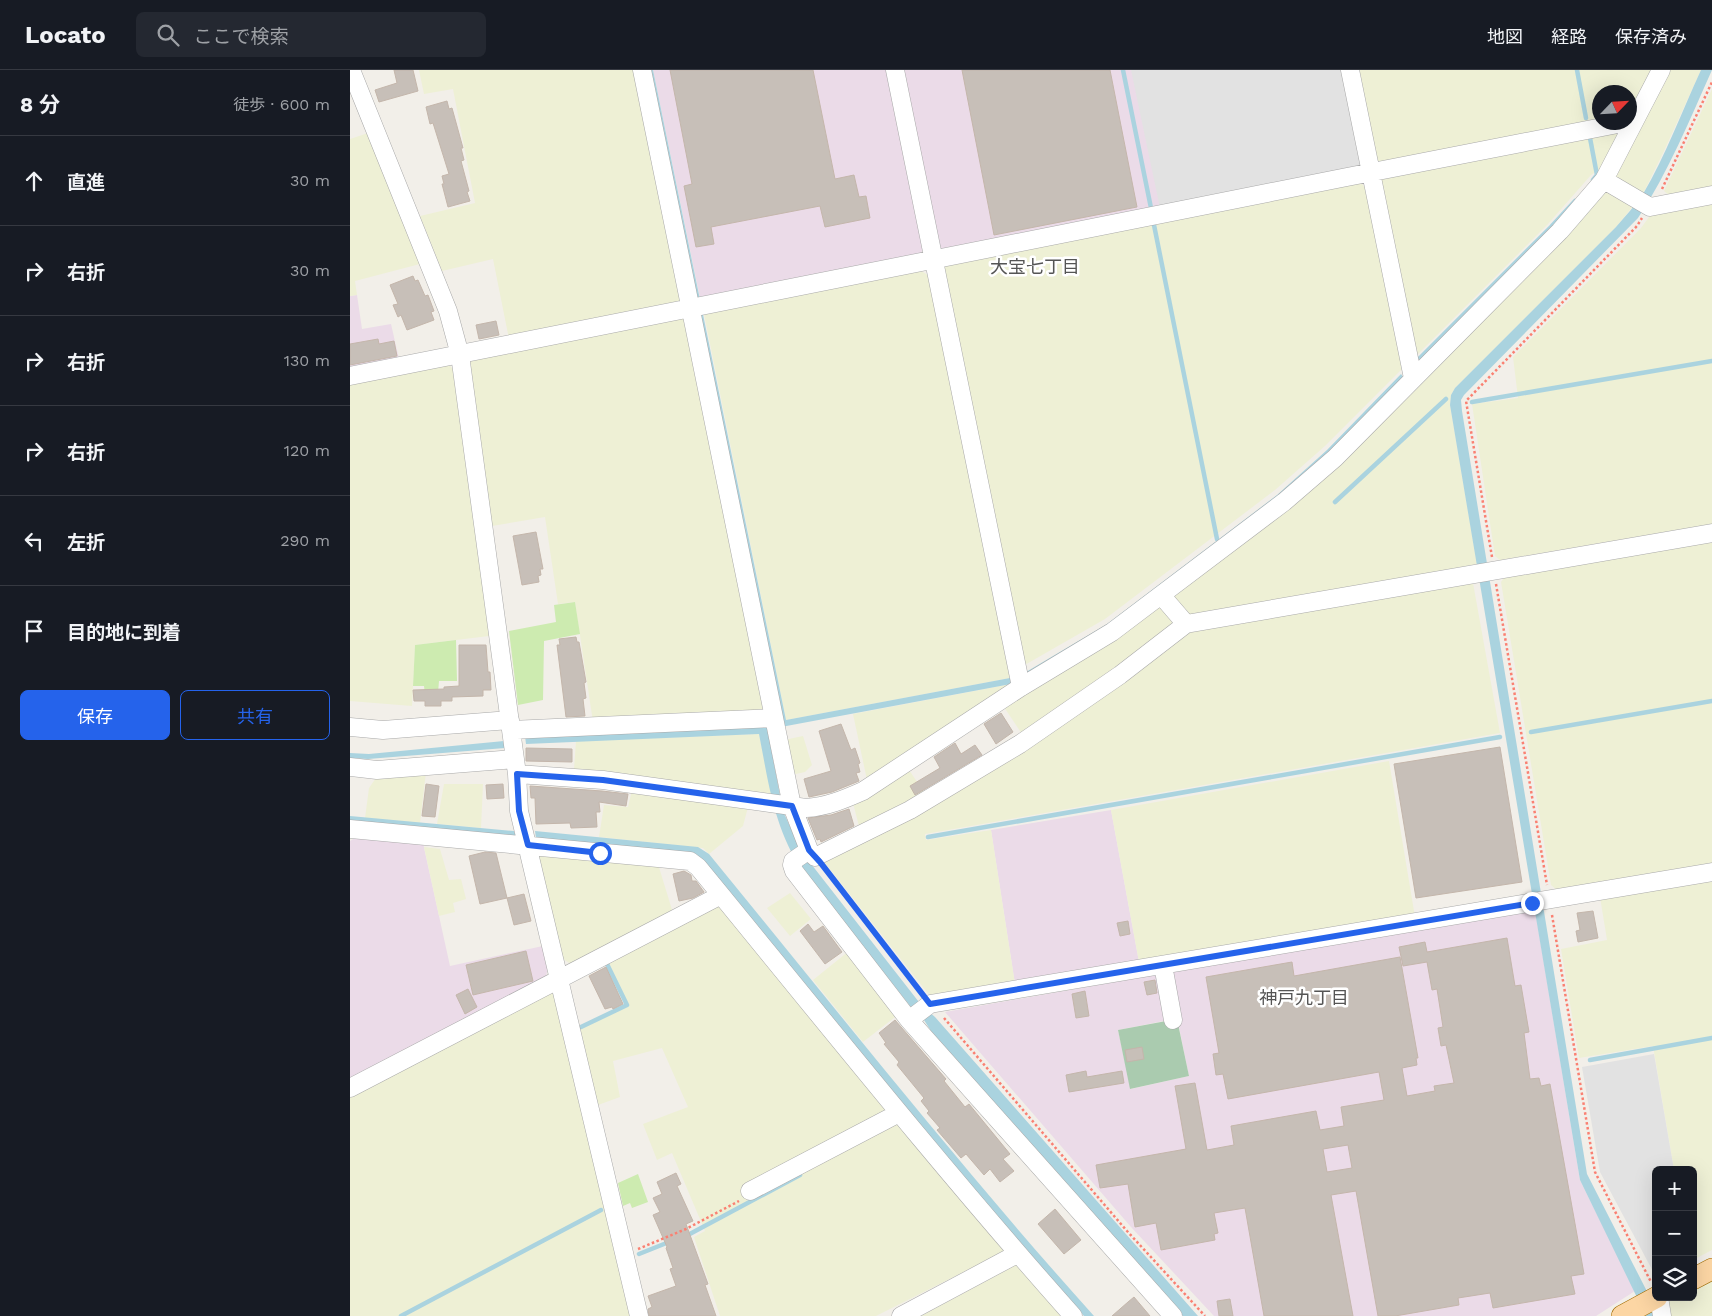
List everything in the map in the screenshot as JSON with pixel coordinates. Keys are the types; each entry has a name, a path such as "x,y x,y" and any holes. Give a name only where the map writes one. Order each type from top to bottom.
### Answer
{"main road":[{"path":"1697,1277 1712,1269"},
{"path":"1628,1313 1652,1295"}],"street":[{"path":"351,70 448,312 460,355 516,766 519,811 639,1316"},
{"path":"642,70 697,308 774,718 783,804 806,855"},
{"path":"895,70 1021,687"},
{"path":"1350,70 1413,378"},
{"path":"1637,112 1661,70"},
{"path":"350,376 1592,130"},
{"path":"350,767 377,770 516,766 806,808 818,808 863,791 1021,687 1112,632 1284,502 1335,458 1560,231 1604,180 1627,130"},
{"path":"1604,180 1644,204 1712,195"},
{"path":"1174,1316 920,1012 794,871 792,865 806,855 910,810 1020,744 1120,675 1186,624 1712,533"},
{"path":"1161,595 1186,624"},
{"path":"350,727 383,730 774,718"},
{"path":"350,830 690,861 698,867 899,1113 1017,1254 1072,1316"},
{"path":"920,1012 1163,965 1712,872"},
{"path":"350,1088 721,895"},
{"path":"1163,965 1173,1020"},
{"path":"750,1192 899,1113"},
{"path":"901,1316 1017,1254"},
{"path":"1658,1301 1662,1316"}],"path":[{"path":"1652,1284 1595,1172 1543,901 1487,572 1466,401 1637,226 1644,204 1659,195 1712,82"},
{"path":"806,855 920,1012 1205,1316"},
{"path":"625,1254 686,1229 750,1195 750,1192"}],"shaded area":[{"path":"653,70 888,70 924,248 919,256 700,298"},
{"path":"903,70 1343,70 1358,169 944,251 938,246"},
{"path":"1131,70 1343,70 1363,162 1358,169 1160,208"},
{"path":"357,295 362,329 391,324 399,359 350,369 350,296"},
{"path":"1111,810 1139,962 1015,984 991,830"},
{"path":"360,835 423,843 450,966 543,946 548,966 546,977 350,1080 350,841"},
{"path":"1535,910 1580,1180 1635,1291 1596,1316 1214,1316 1131,1227 945,1012 1160,974 1169,1020 1118,1030 1131,1089 1189,1076 1168,973"},
{"path":"1654,1054 1673,1166 1652,1166 1652,1270 1600,1172 1582,1067"}],"green space":[{"path":"419,70 636,70 684,301 509,339 493,259 442,271 420,216 475,203 453,89 424,94"},
{"path":"1354,70 1655,70 1637,101 1637,85 1592,85 1592,122 1379,165 1372,160"},
{"path":"1665,70 1701,70 1643,194 1613,181"},
{"path":"1712,89 1712,188 1670,196 1664,191"},
{"path":"1618,130 1618,134 1599,170 1591,175 1548,224 1413,359 1377,181 1382,175"},
{"path":"368,133 420,264 355,281 357,295 350,296 350,139"},
{"path":"1360,182 1365,187 1402,369 1325,446 1275,490 1105,619 1023,666 942,270 946,265"},
{"path":"1609,187 1634,205 1616,227 1455,388 1451,395 1450,405 1477,564 1188,620 1167,598 1288,506"},
{"path":"1712,202 1712,524 1500,560 1495,556 1472,404 1518,398 1513,357 1641,228 1649,217 1654,213"},
{"path":"921,271 928,275 1010,678 786,720 704,314"},
{"path":"682,316 687,319 766,711 593,722 575,602 558,604 545,517 492,526 469,364 475,357"},
{"path":"448,364 455,371 489,636 415,645 412,706 350,701 350,384"},
{"path":"1712,541 1712,867 1559,892 1551,885 1501,582 1506,575"},
{"path":"1473,583 1500,733 925,834 926,840 991,830 1015,984 930,996 822,859 1182,632"},
{"path":"1162,601 1179,620 1024,737 1004,707"},
{"path":"575,602 580,634 544,641 543,700 518,705 509,631 556,622 554,605"},
{"path":"456,640 457,681 439,681 438,693 425,694 424,686 413,686 415,645"},
{"path":"1011,684 867,780 853,714"},
{"path":"759,734 772,795 574,770 576,741"},
{"path":"803,736 812,765 805,772 791,775 784,740"},
{"path":"1389,761 1415,917 1139,962 1111,810"},
{"path":"909,770 926,795 860,830 853,803"},
{"path":"426,772 420,823 365,818 369,788 378,775"},
{"path":"444,784 483,784 481,828 437,824"},
{"path":"632,790 748,807 743,826 709,854 703,848 599,837 604,805 628,807"},
{"path":"424,847 440,849 449,880 461,879 466,899 453,903 455,912 439,916"},
{"path":"538,855 658,864 673,913 571,964 563,959"},
{"path":"1712,878 1712,1250 1697,1258 1697,1166 1673,1166 1653,1046 1579,1058 1561,949 1607,940 1600,897"},
{"path":"790,893 811,919 790,936 767,908"},
{"path":"719,904 1007,1250 876,1316 720,1316 694,1237 705,1231 672,1153 657,1160 643,1124 688,1107 662,1048 613,1061 620,1097 598,1105 579,1029 629,1005 608,962"},
{"path":"849,951 899,1014 863,1042 813,980"},
{"path":"550,992 554,994 631,1316 350,1316 350,1098"},
{"path":"1177,1019 1189,1076 1130,1089 1118,1030"},
{"path":"638,1174 648,1202 632,1208 630,1203 623,1206 618,1183"},
{"path":"1018,1264 1064,1316 921,1316"},
{"path":"1712,1280 1712,1316 1667,1316 1668,1302 1670,1301 1697,1301 1697,1287"}],"water":[{"path":"648,70 653,70 786,720 1010,678 1011,684 781,727"},
{"path":"1701,70 1712,70 1669,164 1638,218 1461,400 1587,1174 1657,1311 1658,1316 1646,1316 1580,1180 1450,405 1451,395 1455,388 1616,227 1643,194 1659,164"},
{"path":"1401,374 1404,378 1330,453 1280,498 1110,627 1028,676 1026,672 1107,624 1277,495 1327,450"},
{"path":"767,727 783,811 801,851 922,1006 935,1017 1198,1316 1183,1316 931,1031 798,864 777,817 759,734 526,744 525,736"},
{"path":"504,741 505,748 368,759 350,758 350,753 369,754"},
{"path":"350,816 514,831 516,836 350,821"},
{"path":"535,831 698,847 709,854 995,1203 1094,1316 1084,1316 971,1188 701,860 536,838"}],"building":[{"path":"394,70 413,70 418,91 379,102 375,90 397,83"},
{"path":"670,70 813,70 835,179 854,175 859,197 866,196 870,218 825,227 820,206 711,227 714,244 696,247 684,186 692,184"},
{"path":"962,70 1110,70 1137,207 994,235"},
{"path":"447,101 449,109 452,108 463,148 461,148 464,160 461,161 470,201 448,207 442,184 444,184 442,176 449,174 433,123 430,124 426,107"},
{"path":"413,276 415,281 418,280 425,296 428,295 434,311 431,312 434,320 407,330 401,315 398,317 393,305 398,304 390,285"},
{"path":"496,321 499,335 479,339 476,325"},
{"path":"378,339 379,344 394,341 397,356 350,365 350,344"},
{"path":"536,532 543,569 540,569 539,582 522,585 513,536"},
{"path":"576,637 577,642 579,642 586,682 584,683 586,698 583,699 585,716 566,717 557,645 560,645 559,639"},
{"path":"459,645 486,645 491,690 483,690 483,696 452,697 452,701 441,701 441,706 425,706 425,701 414,701 413,690 444,689 444,687 459,686"},
{"path":"1001,713 1013,732 996,744 984,724"},
{"path":"841,724 851,750 855,748 860,763 858,764 860,772 856,773 859,781 832,792 809,797 804,779 831,771 819,731"},
{"path":"955,743 961,754 975,745 982,755 915,795 910,786 940,768 934,757"},
{"path":"1500,747 1522,882 1416,898 1394,764"},
{"path":"526,748 572,749 572,762 526,761"},
{"path":"426,784 439,786 435,817 422,816"},
{"path":"503,784 504,798 487,799 486,785"},
{"path":"530,786 628,794 626,806 599,802 600,812 596,812 597,827 571,828 570,823 536,824 535,798 531,798"},
{"path":"849,809 854,826 821,842 820,839 817,840 808,818 831,815"},
{"path":"485,852 496,853 507,898 480,904 469,856"},
{"path":"684,871 691,875 692,881 696,881 704,892 693,898 679,901 673,874"},
{"path":"524,894 531,921 514,925 507,898"},
{"path":"1593,911 1598,938 1578,942 1576,931 1580,930 1577,913"},
{"path":"1128,921 1130,934 1120,936 1117,923"},
{"path":"808,924 814,932 823,926 842,952 825,964 800,931"},
{"path":"1507,938 1515,986 1521,985 1529,1032 1524,1033 1530,1079 1539,1078 1541,1086 1550,1084 1584,1274 1571,1276 1575,1294 1493,1308 1490,1293 1458,1298 1459,1305 1395,1316 1378,1316 1356,1191 1331,1195 1353,1316 1264,1316 1245,1208 1214,1213 1218,1233 1214,1234 1215,1240 1161,1250 1156,1223 1135,1227 1128,1184 1100,1188 1096,1165 1186,1149 1175,1086 1195,1083 1207,1150 1234,1145 1231,1126 1316,1111 1320,1130 1344,1126 1341,1107 1384,1100 1379,1072 1228,1099 1223,1074 1216,1075 1213,1054 1219,1053 1206,977 1292,962 1294,976 1400,957 1418,1058 1416,1058 1417,1065 1402,1068 1407,1096 1435,1091 1434,1086 1454,1083 1446,1045 1441,1046 1438,1028 1443,1027 1437,989 1432,990 1427,962 1403,966 1399,947 1425,942 1427,952","holes":["1348,1145 1352,1168 1327,1172 1323,1149"]},
{"path":"526,951 533,981 473,995 466,965"},
{"path":"606,967 623,1004 613,1009 612,1007 605,1009 589,976"},
{"path":"1155,980 1157,993 1147,995 1144,982"},
{"path":"468,989 477,1007 465,1014 456,995"},
{"path":"1085,991 1089,1016 1076,1018 1072,994"},
{"path":"895,1020 946,1079 944,1081 965,1107 969,1104 1010,1154 1003,1159 1014,1171 1000,1182 990,1169 984,1175 966,1154 961,1158 937,1130 940,1128 927,1113 929,1111 921,1101 924,1098 897,1065 899,1062 884,1044 886,1043 879,1033"},
{"path":"1142,1047 1144,1059 1127,1062 1125,1050"},
{"path":"1086,1071 1087,1077 1122,1071 1124,1083 1069,1092 1066,1075"},
{"path":"676,1173 681,1184 677,1186 693,1221 686,1224 708,1284 705,1285 716,1316 649,1316 648,1309 652,1307 648,1296 676,1286 670,1269 673,1268 667,1247 653,1215 660,1212 653,1198 662,1194 657,1182"},
{"path":"1055,1209 1081,1240 1064,1254 1038,1224"},
{"path":"1134,1297 1150,1316 1112,1316 1128,1302"},
{"path":"1230,1299 1233,1316 1219,1316 1217,1301"}],"waterway":[{"path":"1123,70 1151,208"},
{"path":"1577,70 1586,118"},
{"path":"1590,138 1597,175 1593,180"},
{"path":"1417,361 1575,201"},
{"path":"1154,225 1217,539"},
{"path":"1472,402 1712,361"},
{"path":"1335,502 1446,399"},
{"path":"1531,732 1712,701"},
{"path":"928,837 1500,737"},
{"path":"581,1027 627,1005 607,964"},
{"path":"1590,1060 1712,1038"},
{"path":"686,1236 800,1175"},
{"path":"401,1316 601,1210"},
{"path":"639,1254 669,1242"}],"district":[{"name":"大宝七丁目","path":"1035,266"},
{"name":"神戸九丁目","path":"1304,997"}],"route":[{"path":"600,853 528,845 519,811 517,774 603,780 792,806 809,850 930,1004 1532,903"}]}
